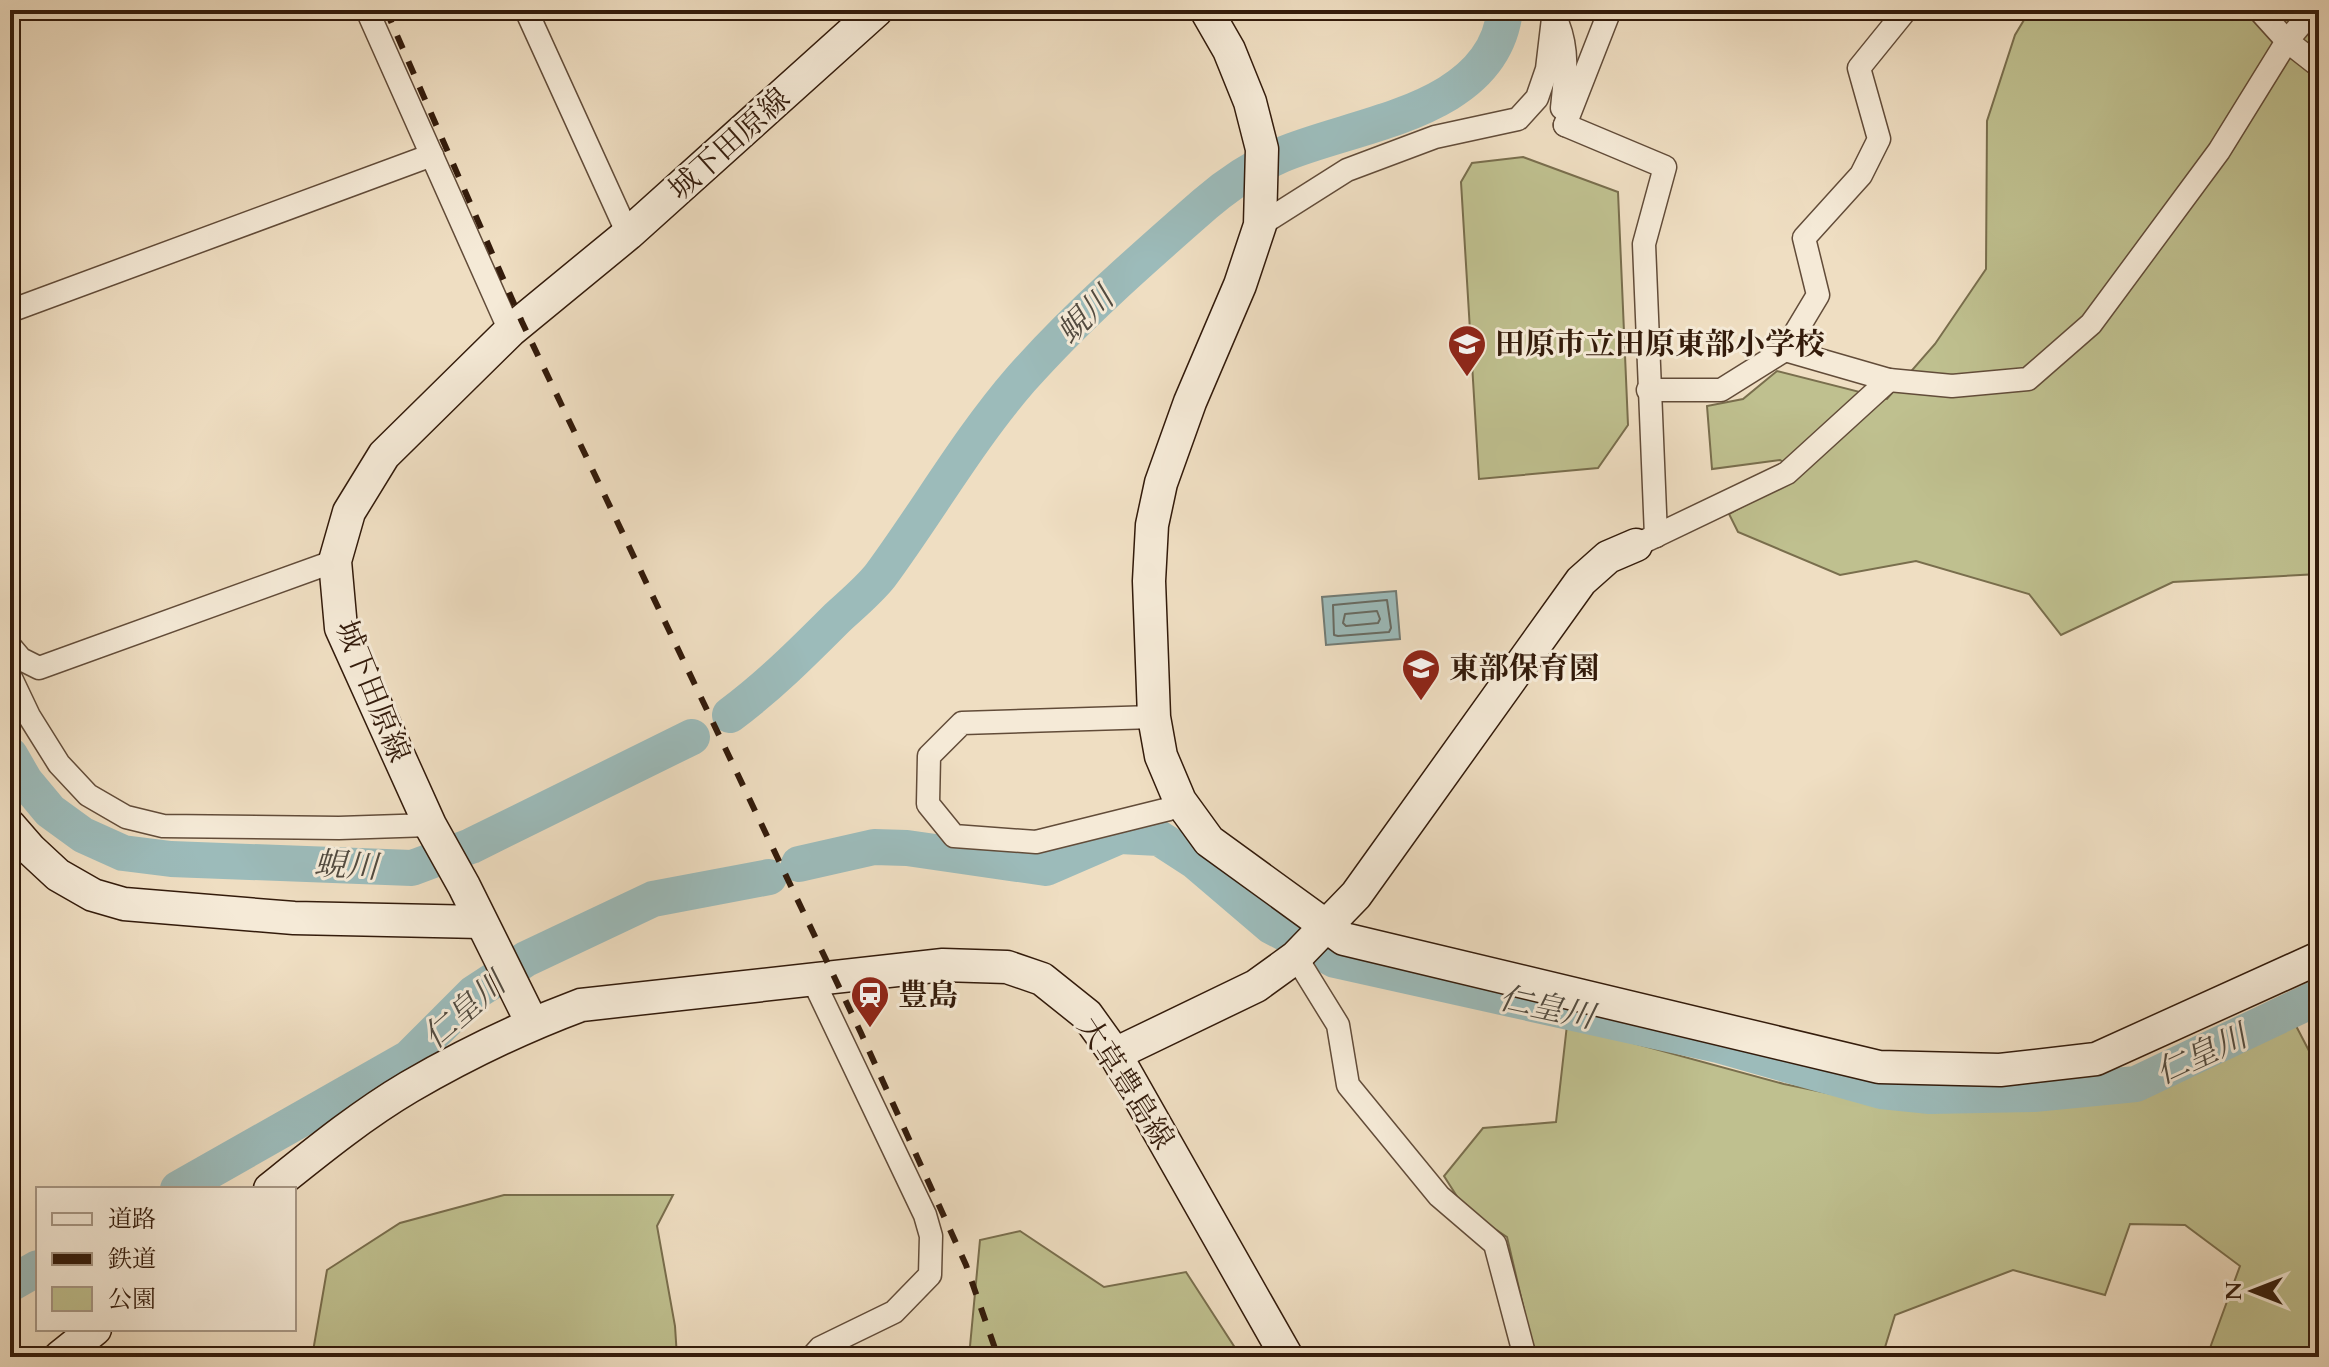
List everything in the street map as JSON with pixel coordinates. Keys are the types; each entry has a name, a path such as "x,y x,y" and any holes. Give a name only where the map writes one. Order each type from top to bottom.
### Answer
{"street":[{"path":"367,10 510,331"},
{"path":"526,10 628,234"},
{"name":"城下田原線","path":"526,1011 430,825 341,628 335,561 349,512 384,455 510,331 628,234 877,10"},
{"path":"1206,10 1229,50 1250,102 1262,149 1260,225 1240,285 1190,402 1161,483 1152,525 1149,581 1154,717 1161,756 1180,801 1209,841 1344,939 1879,1067 2000,1070 2096,1059 2319,958"},
{"path":"1565,125 1610,10"},
{"path":"1648,390 1721,390 1785,350 1818,295 1804,238 1861,175 1879,139 1859,68 1906,10"},
{"path":"2259,10 2287,41 2319,66"},
{"path":"1785,350 1889,380 1952,386 2028,379 2091,324 2219,151 2287,41 2313,10"},
{"path":"1260,225 1347,170 1435,137 1518,119 1537,98 1547,69 1555,14"},
{"path":"1555,14 1564,39 1567,68 1562,108 1565,125"},
{"path":"1565,125 1665,167 1644,244 1648,390 1646,541"},
{"path":"10,311 432,155"},
{"path":"1115,1054 1256,986 1296,957 1356,895 1581,581 1608,557 1787,473 1889,380"},
{"path":"10,646 21,659 39,668 335,561"},
{"path":"10,676 29,716 59,764 88,795 126,817 163,826 339,828 430,825"},
{"path":"1154,717 962,723 929,756 928,804 954,836 1036,842 1169,809 1180,801"},
{"path":"10,826 58,875 93,895 124,904 294,918 481,922"},
{"path":"1296,957 1338,1025 1348,1085 1439,1196 1495,1244 1525,1357"},
{"name":"大草豊島線","path":"526,1011 943,965 1007,967 1042,979 1087,1015 1115,1054 1287,1357"},
{"path":"812,978 925,1215 931,1236 930,1275 894,1312 820,1348 812,1357"},
{"path":"272,1187 330,1141 526,1011"},
{"path":"60,1357 92,1331"}],"green space":[{"path":"2030,10 2319,10 2319,574 2173,582 2061,635 2029,594 1916,561 1840,575 1738,532 1729,514 1802,474 1780,460 1712,469 1707,406 1743,399 1777,371 1887,399 1935,344 1986,269 1987,121 2015,35"},
{"path":"1523,157 1618,192 1628,425 1598,468 1479,479 1461,182 1472,163"},
{"path":"2294,1022 2319,1070 2319,1357 2211,1357 2210,1348 2240,1266 2185,1225 2130,1224 2105,1295 2013,1270 1895,1315 1882,1357 1520,1357 1525,1314 1507,1237 1465,1209 1444,1176 1483,1128 1556,1122 1567,1025 1784,1084 1875,1103 1928,1110 2137,1095"},
{"path":"504,1195 673,1195 657,1226 675,1326 677,1357 312,1357 327,1270 400,1223"},
{"path":"1020,1231 1104,1287 1186,1272 1241,1357 969,1357 980,1240"}],"water":[{"path":"1396,591 1400,639 1326,645 1322,597"}],"waterway":[{"name":"蜆川","path":"730,715 785,669 875,582 1002,402 1065,333 1134,267 1213,197 1261,165 1281,155 1418,109 1449,92 1476,71 1495,44 1505,10"},
{"name":"蜆川","path":"10,755 25,781 50,811 83,835 123,853 171,859 412,868 471,846 692,737"},
{"name":"仁皇川","path":"799,864 874,847 907,848 1046,868 1120,836 1159,838 1196,862 1271,926 1335,960 1718,1045 1881,1091 1930,1096 2034,1094 2136,1084 2319,997"},
{"name":"仁皇川","path":"182,1187 409,1058 474,993 526,959 653,899 769,877"},
{"name":"仁皇川","path":"10,1284 36,1269"}],"railway":[{"path":"386,10 522,322 861,1033 966,1265 998,1357"}],"place":[{"name":"田原市立田原東部小学校","path":"1467,378"},
{"name":"東部保育園","path":"1421,702"},
{"name":"豊島","path":"870,1029"}]}
